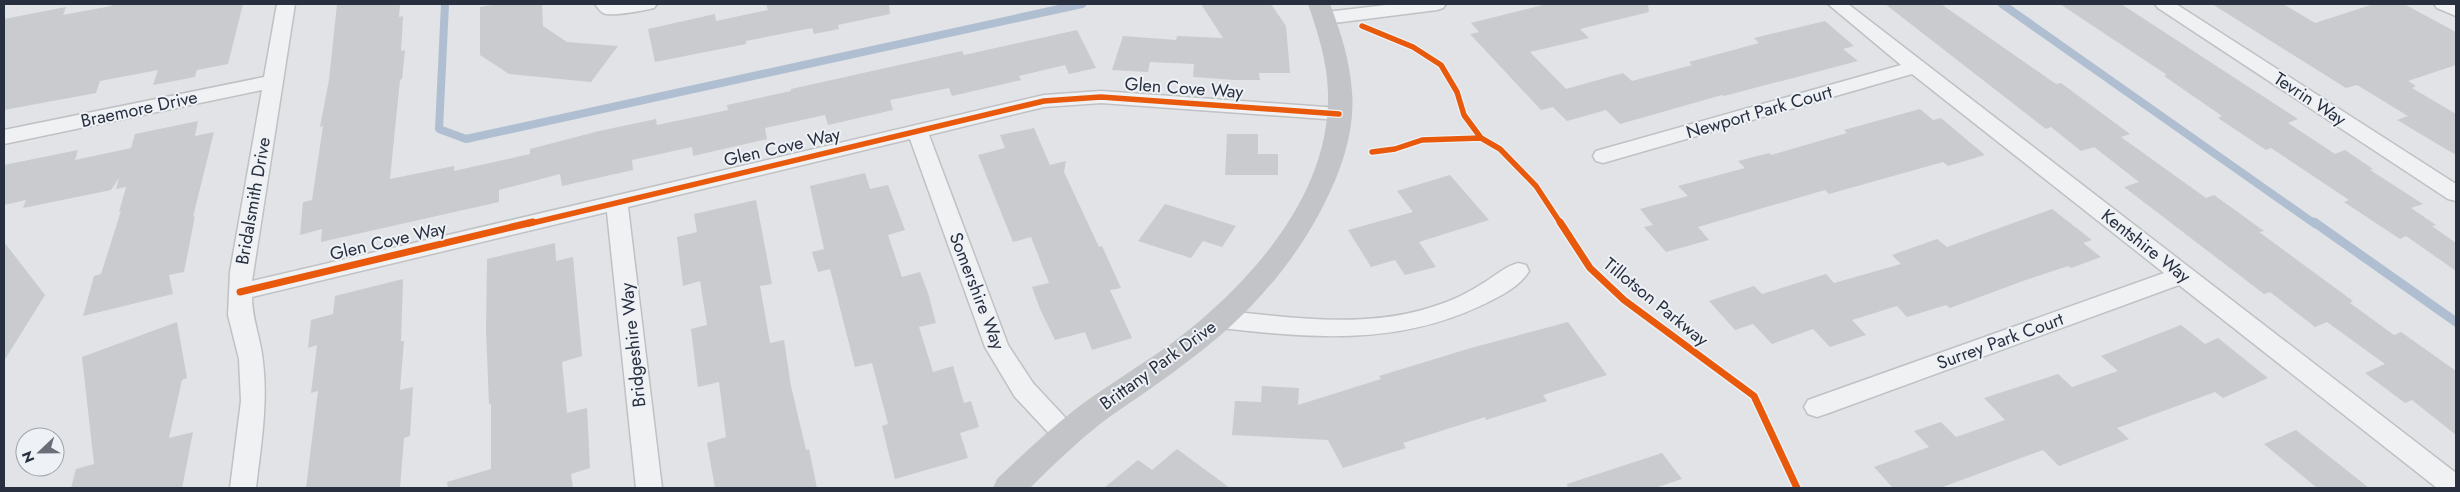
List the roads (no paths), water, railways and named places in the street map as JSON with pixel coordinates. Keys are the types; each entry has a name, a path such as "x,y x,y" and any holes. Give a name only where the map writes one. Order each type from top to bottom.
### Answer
{"street":[{"name":"Bridalsmith Drive","path":"243,488 254,401 251,359 240,314 240,292 286,4"},
{"path":"604,4 609,9 648,4"},
{"path":"1322,11 1436,4"},
{"name":"Kentshire Way","path":"1837,4 1914,67 2456,488"},
{"name":"Tevrin Way","path":"2164,4 2456,194"},
{"path":"2443,4 2456,11"},
{"name":"Brittany Park Drive","path":"1009,488 1066,434 1173,358 1220,319 1260,279 1287,246 1316,199 1332,159 1339,114 1341,92 1338,62 1322,11"},
{"name":"Newport Park Court","path":"1603,156 1914,67"},
{"name":"Braemore Drive","path":"4,137 274,81"},
{"name":"Glen Cove Way","path":"240,292 1035,102 1102,96 1339,114"},
{"name":"Somershire Way","path":"917,130 997,347 1024,390 1066,434"},
{"name":"Bridgeshire Way","path":"617,202 649,488"},
{"path":"1220,319 1326,330 1392,325 1453,308 1480,296 1518,271"},
{"name":"Surrey Park Court","path":"1816,407 2184,275"}],"waterway":[{"path":"445,4 439,129 466,139 1082,4"},
{"path":"2002,4 2315,224"},
{"path":"2314,222 2456,322"}]}
